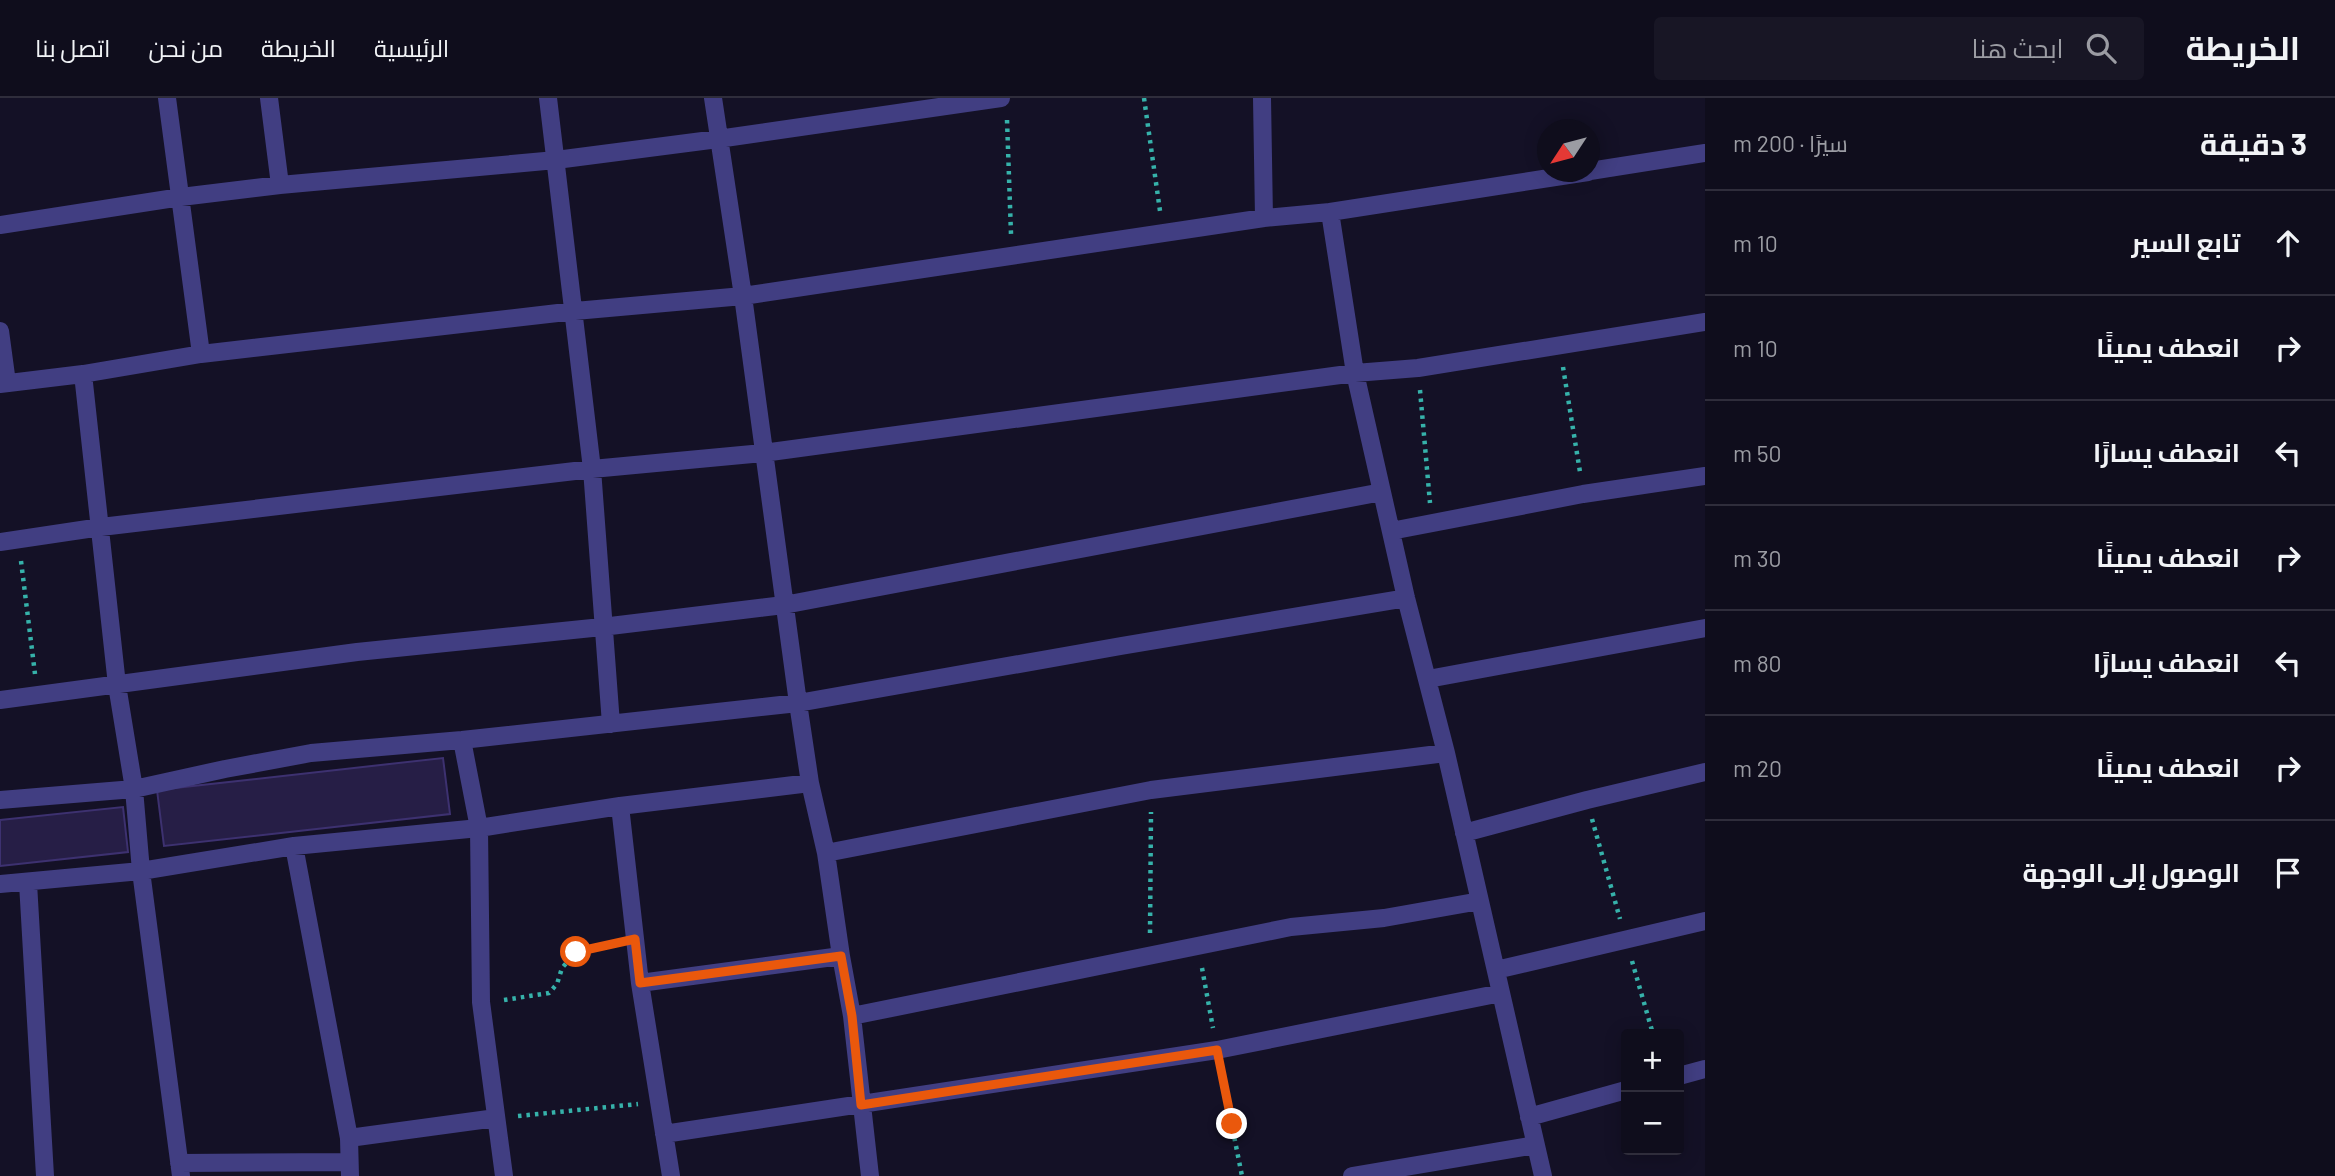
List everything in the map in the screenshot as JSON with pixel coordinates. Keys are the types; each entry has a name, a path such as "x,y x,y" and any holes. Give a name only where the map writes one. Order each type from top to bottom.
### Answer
{"street":[{"path":"167,98 201,354"},
{"path":"269,98 280,185"},
{"path":"548,98 592,469 611,724"},
{"path":"713,98 810,783 826,853 852,1016 870,1176"},
{"path":"1262,98 1264,218"},
{"path":"0,225 181,197 280,185 556,160 1004,105"},
{"path":"1600,169 1705,153"},
{"path":"0,331 4,383 83,374 201,354 743,296 1264,218 1330,212 1537,179"},
{"path":"1330,212 1355,373 1543,1176"},
{"path":"0,541 592,469 763,453 1355,373 1418,368 1705,322"},
{"path":"83,374 102,527 117,685 134,789 141,871 180,1170 350,1169 349,1138 294,846"},
{"path":"1391,531 1583,494 1705,476"},
{"path":"0,700 357,652 784,605 1382,492"},
{"path":"0,800 134,789 311,753 461,740 798,703 1406,598"},
{"path":"1428,679 1705,628"},
{"path":"461,740 479,828 481,1002 504,1176"},
{"path":"826,853 1151,790 1446,753"},
{"path":"1464,833 1705,772"},
{"path":"0,884 141,871 294,846 479,828 620,806 810,783"},
{"path":"620,806 640,983 671,1176"},
{"path":"28,883 45,1176"},
{"path":"852,1016 1291,927 1384,918 1480,901"},
{"path":"1496,970 1705,922"},
{"path":"640,983 841,956"},
{"path":"664,1134 1217,1050 1502,993"},
{"path":"1684,1075 1705,1069"},
{"path":"1529,1117 1621,1091"},
{"path":"349,1138 496,1118"},
{"path":"1352,1176 1535,1145"}],"path":[{"path":"1144,98 1163,235"},
{"path":"1004,105 1011,256"},
{"path":"1560,344 1583,494"},
{"path":"1418,368 1431,523"},
{"path":"19,539 37,694"},
{"path":"1150,955 1151,790"},
{"path":"1587,800 1652,1029"},
{"path":"481,1002 549,993 557,984 562,968 576,952 635,939"},
{"path":"1198,946 1242,1176"},
{"path":"496,1118 659,1102"}],"building":[{"path":"443,758 450,814 164,846 157,790"},
{"path":"123,807 128,852 0,866 0,820"}],"route":[{"path":"576,952 635,939 640,983 841,956 852,1016 861,1105 1217,1050 1232,1124"}]}
